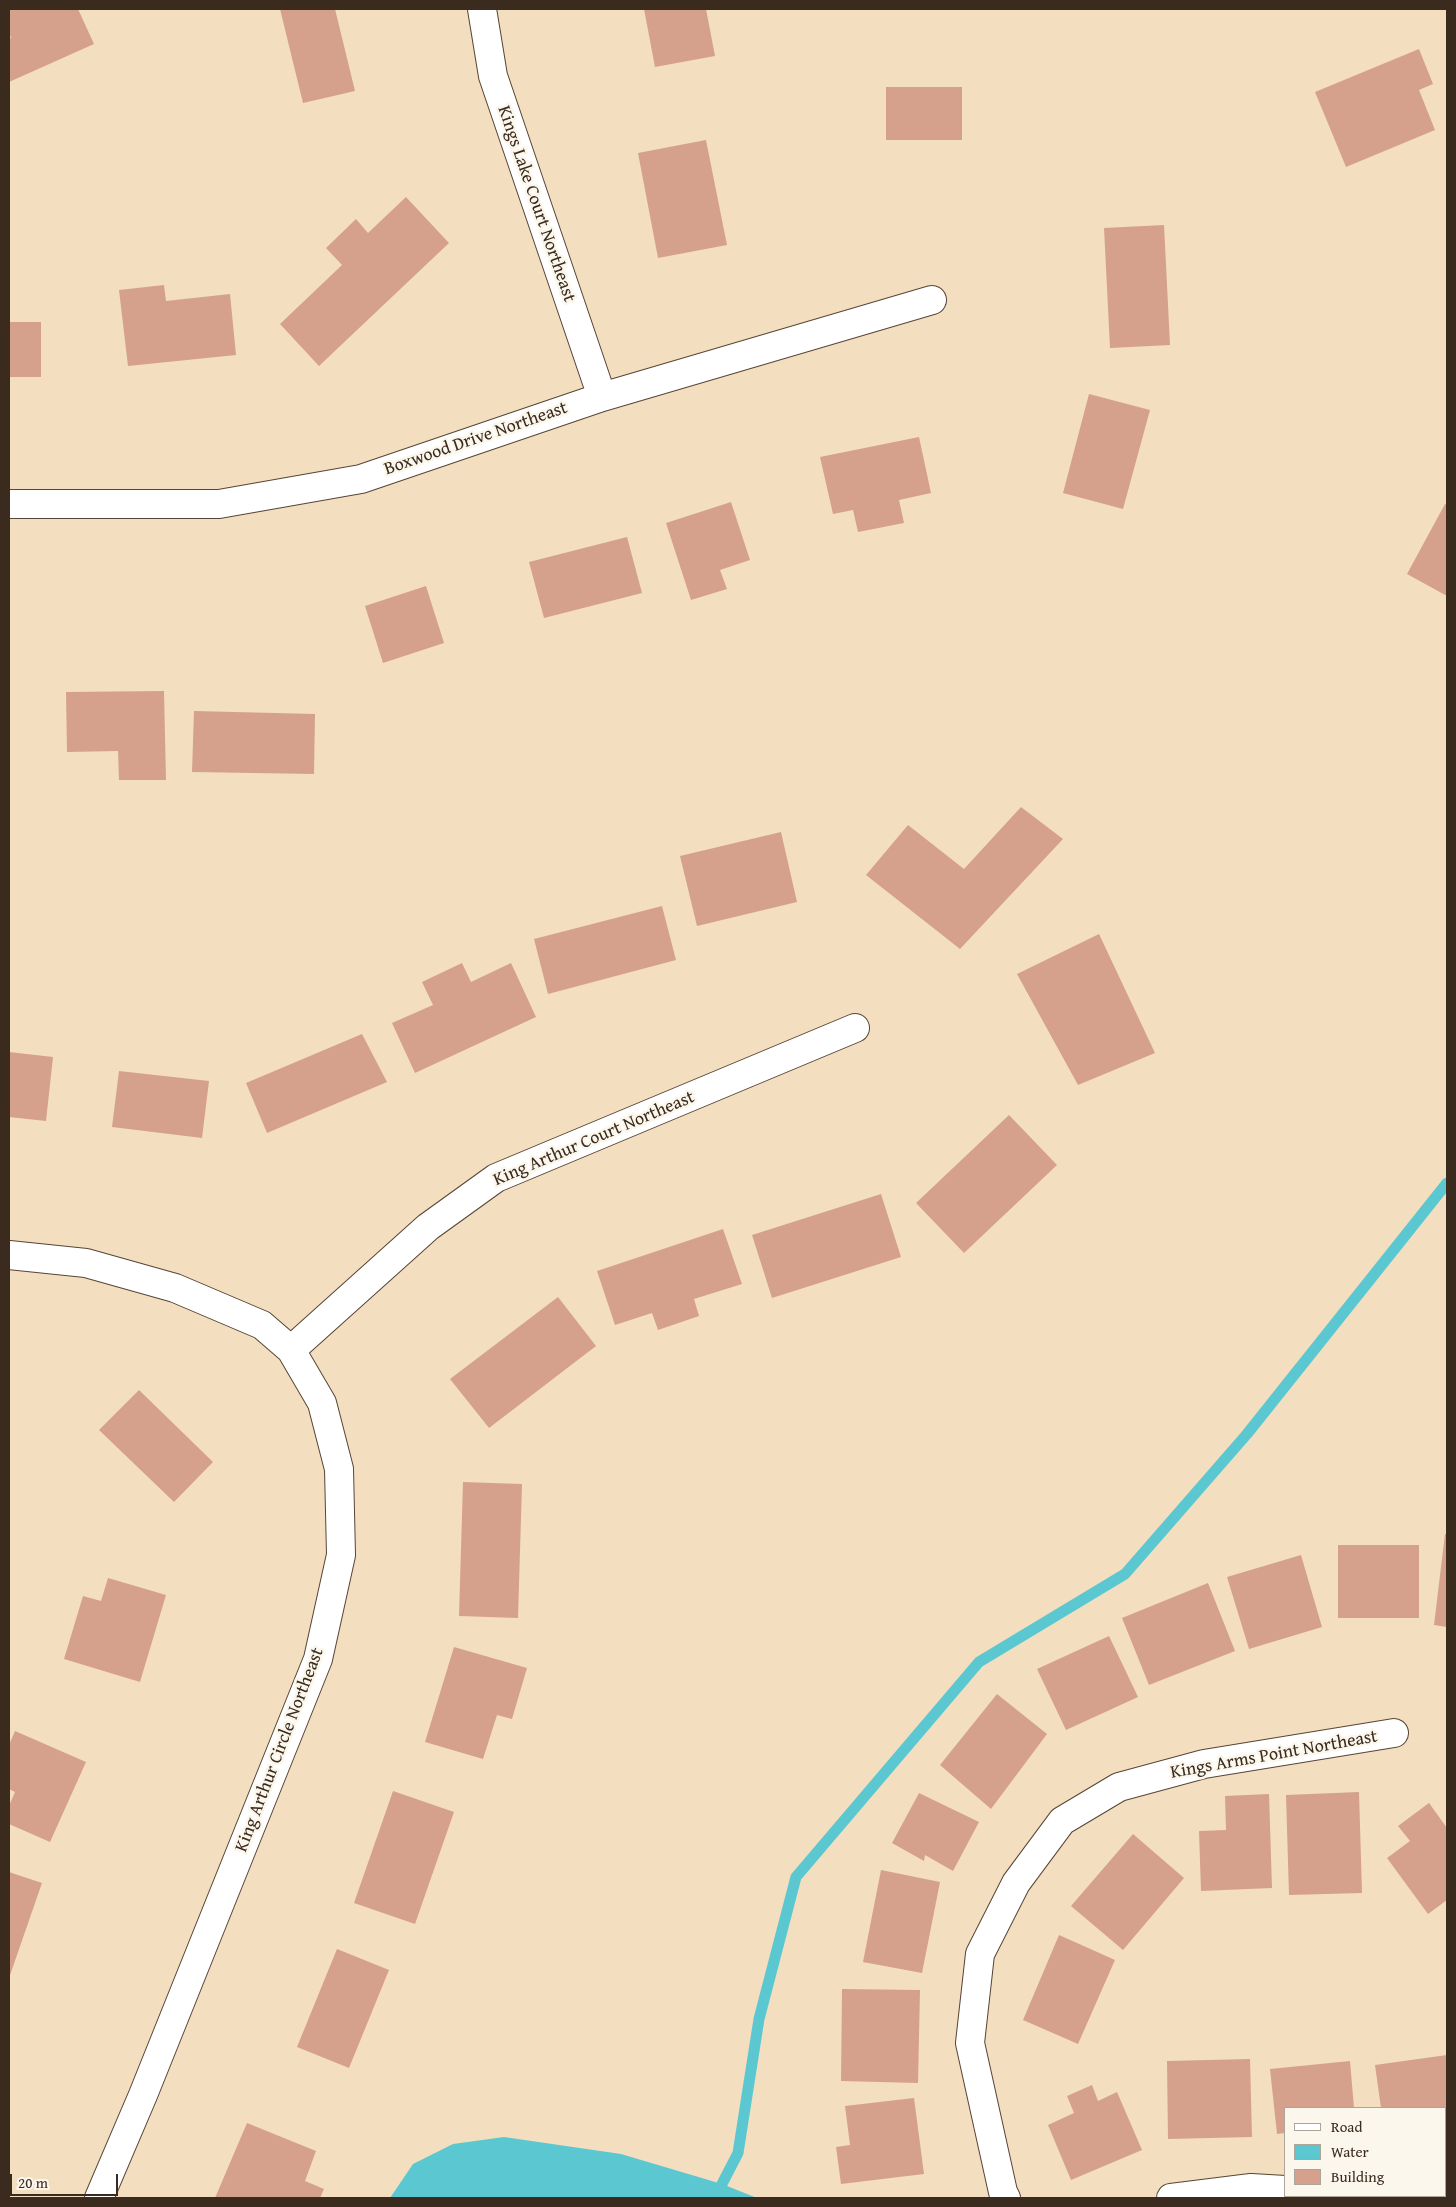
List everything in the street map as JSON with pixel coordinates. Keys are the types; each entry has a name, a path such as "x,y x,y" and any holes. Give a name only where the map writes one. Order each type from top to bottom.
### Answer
{"street":[{"name":"Kings Lake Court Northeast","path":"482,9 493,76 602,397"},
{"name":"Boxwood Drive Northeast","path":"9,504 219,504 361,479 602,397 932,300"},
{"name":"King Arthur Court Northeast","path":"292,1350 428,1227 496,1178 855,1028"},
{"name":"King Arthur Circle Northeast","path":"9,1255 86,1263 175,1288 262,1325 292,1350 322,1403 339,1469 341,1555 318,1659 143,2095 99,2198"},
{"name":"Kings Arms Point Northeast","path":"1006,2198 1002,2192 970,2042 980,1954 1016,1883 1062,1820 1119,1787 1204,1764 1394,1733"},
{"path":"1171,2198 1251,2188 1284,2190"}],"water":[{"path":"504,2137 621,2154 722,2184 757,2198 390,2198 413,2164 453,2144"}],"building":[{"path":"9,9 78,9 94,44 9,82 9,39 11,38 9,32"},
{"path":"280,9 335,9 355,91 303,103"},
{"path":"644,9 706,9 715,56 655,67"},
{"path":"1419,49 1433,84 1419,90 1435,130 1346,167 1315,92"},
{"path":"886,87 962,87 962,140 886,140"},
{"path":"706,140 727,245 658,258 638,153"},
{"path":"406,197 449,243 319,366 280,324 342,265 326,248 356,219 368,233"},
{"path":"1164,225 1170,345 1110,348 1104,228"},
{"path":"164,285 166,301 230,294 236,355 128,366 119,290"},
{"path":"9,322 41,322 41,377 9,377"},
{"path":"1089,394 1150,410 1123,509 1063,493"},
{"path":"919,437 931,493 899,500 904,523 858,532 853,510 833,514 820,457"},
{"path":"731,502 750,560 720,570 727,589 691,600 666,523"},
{"path":"1445,504 1447,505 1447,596 1407,574"},
{"path":"627,537 642,593 544,618 529,562"},
{"path":"426,586 444,643 383,663 365,606"},
{"path":"164,691 166,780 119,780 118,751 67,752 66,692"},
{"path":"194,711 315,714 314,774 192,772"},
{"path":"1021,807 1063,839 960,949 866,875 908,825 964,869"},
{"path":"781,832 797,902 697,926 680,856"},
{"path":"662,906 676,960 548,994 534,939"},
{"path":"1099,934 1155,1053 1078,1085 1017,974"},
{"path":"462,963 471,982 511,963 536,1017 415,1073 392,1023 433,1005 422,982"},
{"path":"362,1034 387,1082 267,1133 246,1083"},
{"path":"9,1052 53,1057 46,1121 9,1117"},
{"path":"119,1071 209,1081 202,1138 112,1127"},
{"path":"1009,1115 1057,1165 964,1253 916,1203"},
{"path":"881,1194 901,1257 772,1298 752,1235"},
{"path":"723,1229 742,1284 694,1299 699,1316 658,1330 652,1313 615,1325 597,1271"},
{"path":"558,1297 596,1346 489,1428 450,1379"},
{"path":"139,1390 213,1462 174,1502 99,1430"},
{"path":"463,1482 522,1484 518,1618 459,1616"},
{"path":"1445,1534 1447,1534 1447,1627 1434,1625"},
{"path":"1338,1545 1419,1545 1419,1618 1338,1618"},
{"path":"1301,1555 1322,1627 1249,1649 1227,1577"},
{"path":"108,1578 166,1595 140,1682 64,1659 83,1596 101,1601"},
{"path":"1208,1583 1235,1651 1149,1685 1122,1618"},
{"path":"1109,1636 1138,1697 1066,1730 1037,1669"},
{"path":"454,1647 527,1668 512,1719 497,1715 483,1759 425,1742"},
{"path":"997,1694 1047,1734 991,1809 940,1765"},
{"path":"15,1731 86,1762 50,1842 9,1824 9,1806 15,1792 9,1789 9,1745"},
{"path":"393,1791 454,1812 415,1924 354,1903"},
{"path":"1359,1792 1362,1893 1289,1895 1286,1795"},
{"path":"919,1793 979,1822 953,1871 925,1855 924,1861 892,1843"},
{"path":"1269,1794 1272,1888 1201,1891 1199,1831 1226,1830 1225,1796"},
{"path":"1429,1803 1447,1828 1447,1900 1428,1914 1387,1858 1410,1841 1398,1826"},
{"path":"1133,1834 1184,1878 1123,1950 1071,1906"},
{"path":"881,1870 940,1882 922,1973 863,1962"},
{"path":"9,1872 42,1883 9,1978"},
{"path":"1059,1935 1115,1960 1078,2044 1023,2020"},
{"path":"337,1949 389,1970 349,2068 297,2047"},
{"path":"842,1989 920,1990 918,2083 841,2081"},
{"path":"1447,2055 1447,2127 1446,2107 1381,2107 1375,2065"},
{"path":"1250,2059 1252,2137 1168,2139 1167,2061"},
{"path":"1350,2061 1354,2107 1284,2107 1284,2133 1277,2134 1270,2069"},
{"path":"1092,2085 1098,2101 1117,2092 1142,2150 1071,2180 1048,2125 1074,2113 1067,2096"},
{"path":"914,2098 924,2174 841,2184 836,2147 850,2145 845,2106"},
{"path":"247,2123 316,2151 305,2181 324,2189 320,2198 215,2198"}],"waterway":[{"path":"722,2184 738,2153 759,2019 796,1877 979,1662 1125,1574 1247,1434 1447,1183"}]}
